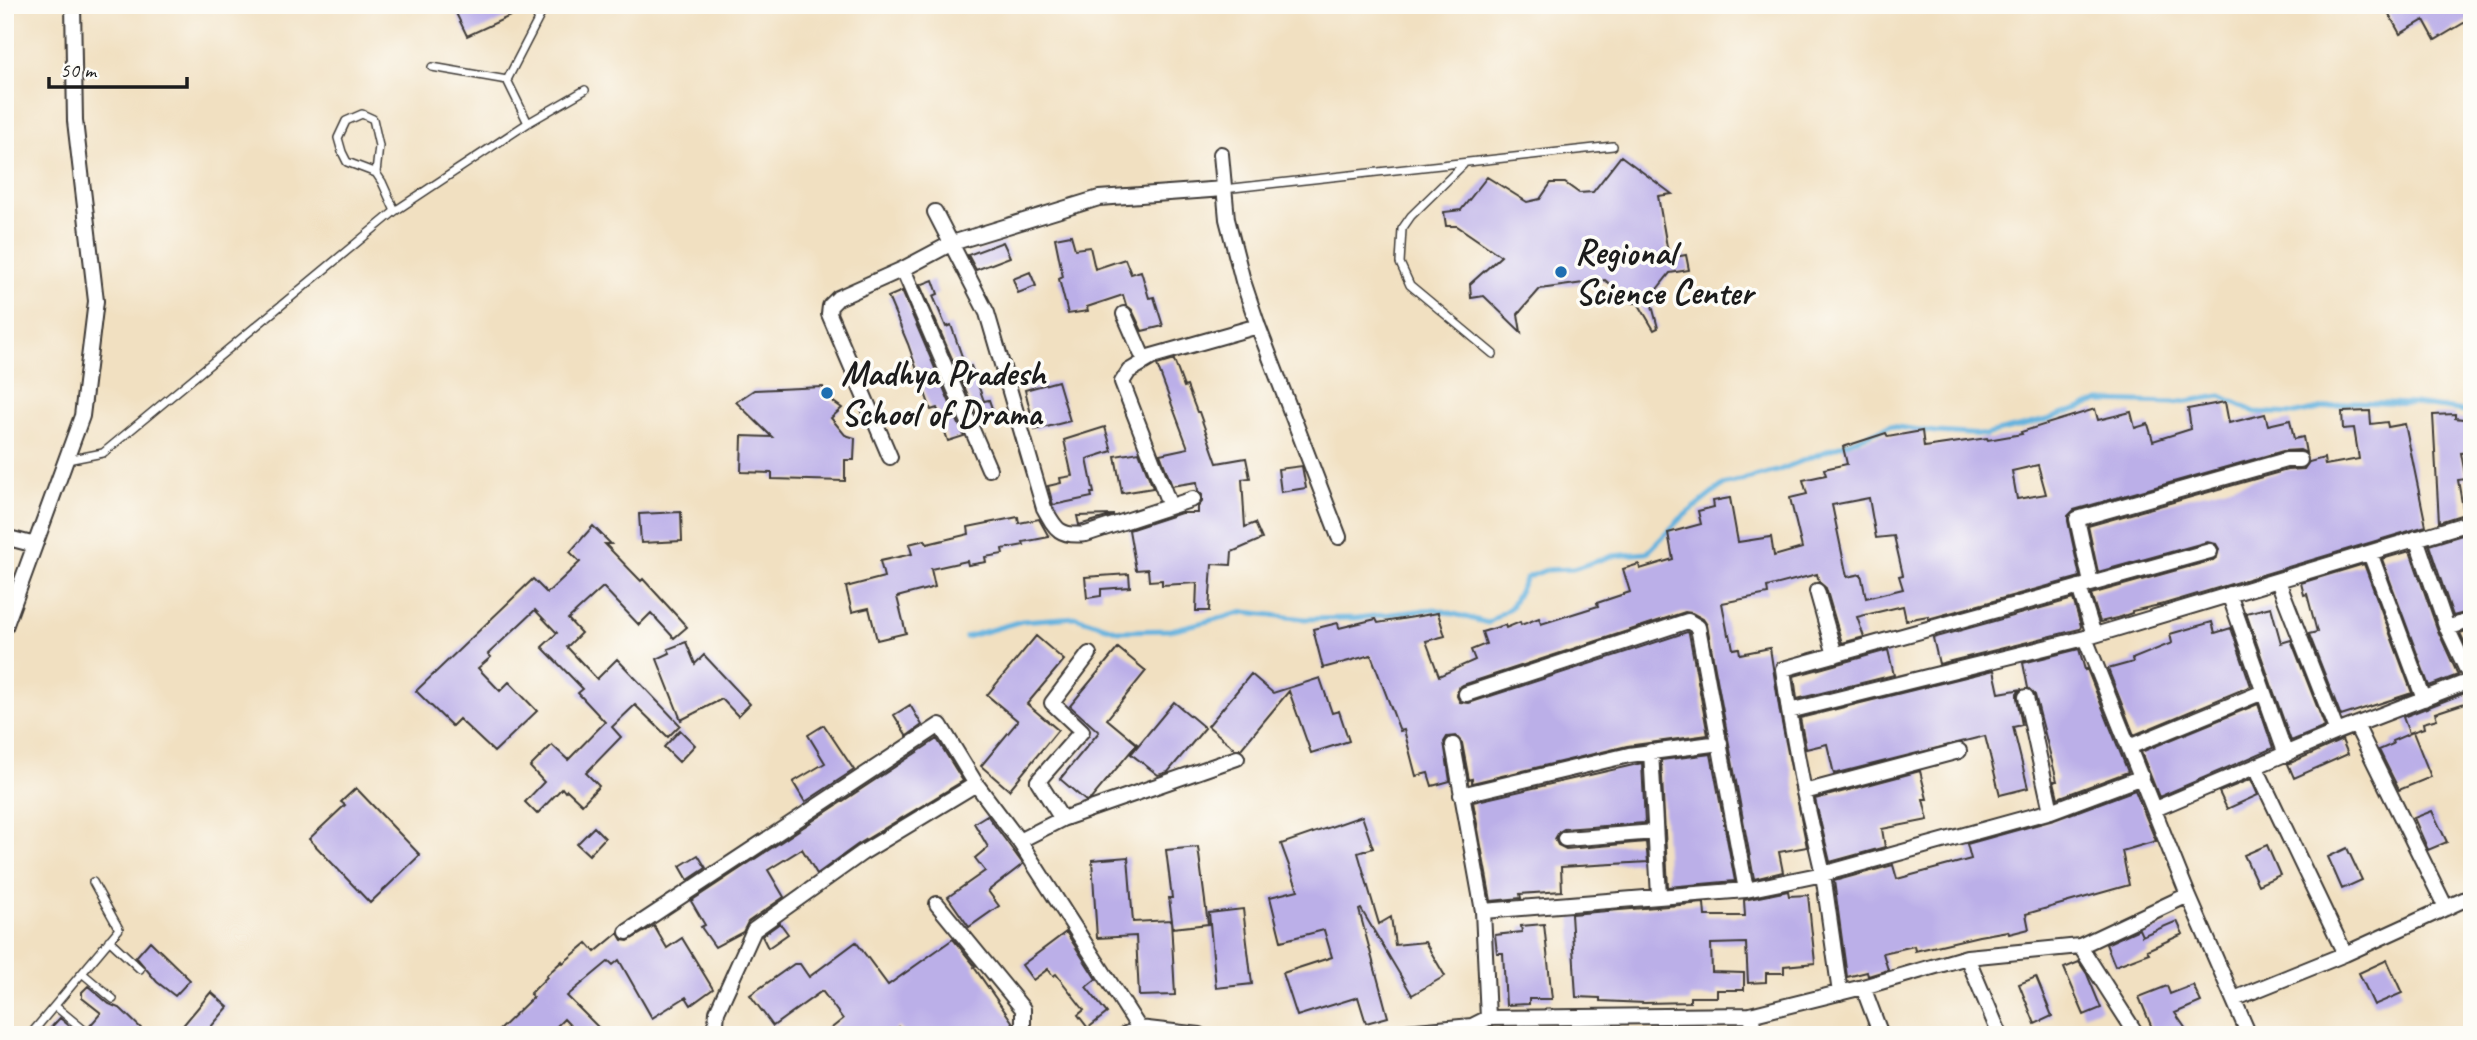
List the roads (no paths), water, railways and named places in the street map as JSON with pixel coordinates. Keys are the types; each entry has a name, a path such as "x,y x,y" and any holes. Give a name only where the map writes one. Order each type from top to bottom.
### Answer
{"street":[{"path":"5,627 82,416 96,301 75,121 73,5"},
{"path":"1221,153 1227,219 1258,326 1339,537"},
{"path":"890,457 829,314 830,306 838,298 952,243 1099,198 1224,189"},
{"path":"935,212 987,313 1044,508 1052,524 1070,536 1086,534 1193,499"},
{"path":"902,269 989,469"},
{"path":"1124,314 1141,353 1145,358 1151,358"},
{"path":"1170,506 1122,382 1129,371 1151,358 1258,326"},
{"path":"2249,1035 2188,895 2129,747 2090,636 2077,519 2286,460 2300,460"},
{"path":"1789,711 2090,636 2472,522"},
{"path":"5,537 35,545"},
{"path":"2155,809 2337,732 2472,681 2447,628 2416,538"},
{"path":"1840,993 1823,874 1804,792 1783,669 2210,551"},
{"path":"2370,553 2424,699"},
{"path":"2278,581 2337,732"},
{"path":"1817,592 1835,654"},
{"path":"2230,594 2286,755"},
{"path":"2447,628 2472,620"},
{"path":"1466,694 1688,621 1698,627 1746,890"},
{"path":"1062,819 1038,781 1082,731 1052,703 1089,654"},
{"path":"2129,747 2263,692"},
{"path":"2026,697 2051,811"},
{"path":"627,932 940,725 976,784 1019,841 1139,1028"},
{"path":"2356,725 2446,908"},
{"path":"1461,796 1651,751 1720,743"},
{"path":"1453,745 1483,911 1488,1018"},
{"path":"1651,751 1659,896"},
{"path":"1804,792 1959,751"},
{"path":"1019,841 1062,819 1237,758"},
{"path":"2256,768 2345,954"},
{"path":"1483,911 1746,890 1823,874 2051,811 2142,777"},
{"path":"715,1035 717,1012 754,930 862,853 976,784"},
{"path":"1565,839 1656,832"},
{"path":"1372,1035 1472,1026 1488,1018 1750,1015 1863,987 1967,957 2080,946 2188,895"},
{"path":"2234,999 2345,954 2472,896"},
{"path":"937,904 1023,1009 1023,1035"},
{"path":"2080,946 2137,1035"},
{"path":"1967,957 2000,1035"},
{"path":"1863,987 1881,1035"},
{"path":"1750,1015 1757,1035"},
{"path":"1124,1035 1139,1028 1200,1035"}],"lane":[{"path":"507,80 541,14"},
{"path":"432,67 507,80"},
{"path":"507,80 528,123"},
{"path":"66,461 103,453 395,211 528,123 585,90"},
{"path":"376,173 379,146 373,119 362,114 346,121 338,138 347,162 376,173 383,182 395,211"},
{"path":"1224,189 1613,146"},
{"path":"1464,164 1411,216 1402,229 1400,263 1410,285 1493,354"},
{"path":"30,1035 120,929 93,882"},
{"path":"110,940 139,969"},
{"path":"82,973 113,999"},
{"path":"55,1006 84,1030"}],"waterway":[{"path":"966,637 1022,621 1076,617 1119,631 1171,630 1245,612 1305,619 1357,618 1435,609 1488,623 1511,607 1526,578 1546,570 1573,569 1612,556 1647,553 1680,519 1723,485 1777,471 1889,426 1985,435 2046,420 2100,401 2174,403 2221,396 2255,412 2295,414 2354,402 2415,404 2472,412"}],"place":[{"name":"Regional Science Center","path":"1561,272"},
{"name":"Madhya Pradesh School of Drama","path":"827,393"}]}
